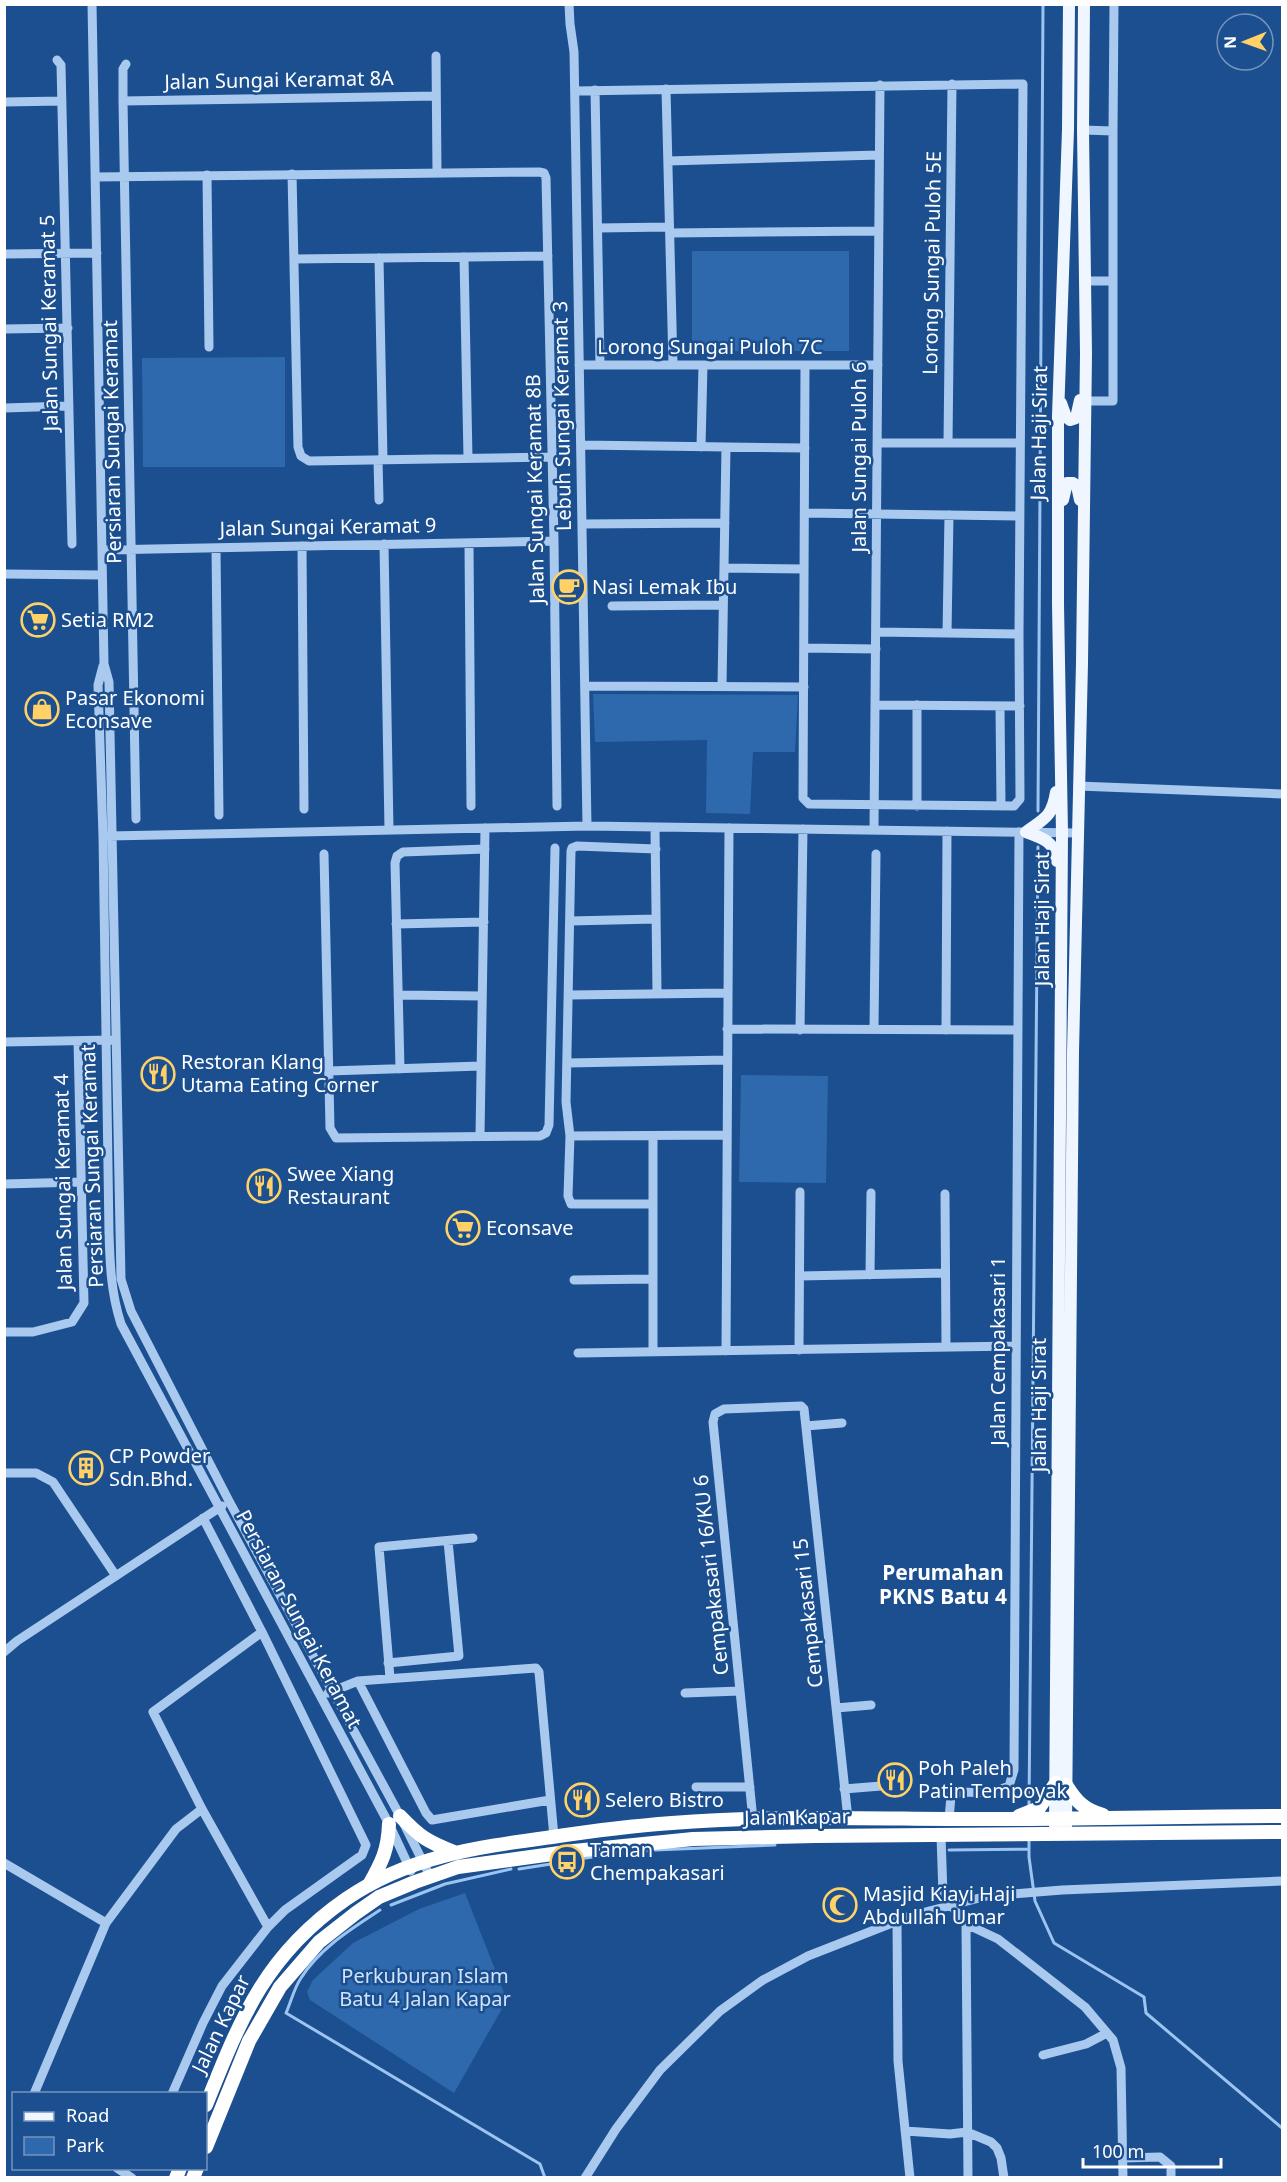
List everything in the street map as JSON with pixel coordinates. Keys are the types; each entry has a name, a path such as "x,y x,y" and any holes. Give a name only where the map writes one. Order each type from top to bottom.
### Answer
{"highway":[{"path":"1040,1813 1061,1784 1089,1812 1117,1818"},
{"name":"Jalan Kapar","path":"207,2145 249,2040 280,1987 319,1942 379,1897 458,1867 693,1839 940,1836 1014,1822 1040,1813 1061,1819 1282,1816"},
{"path":"1196,1816 1196,1833"},
{"name":"Jalan Kapar","path":"207,2102 233,2036 256,1990 273,1966 312,1924 346,1898 369,1885 424,1861 454,1852 671,1823 753,1820 949,1819 1014,1822 1041,1834 1282,1832"},
{"path":"369,1885 382,1863 394,1820 432,1844 454,1852"}],"main road":[{"name":"Jalan Haji Sirat","path":"1061,1834 1062,833 1058,375 1068,130 1069,4"},
{"name":"Jalan Haji Sirat","path":"1061,1784 1086,354 1084,4"},
{"path":"1058,375 1063,410 1070,420 1076,418 1086,354"},
{"path":"1058,540 1064,490 1067,483 1077,486 1083,537"},
{"path":"1022,832 1047,818 1053,807 1057,786 1060,731"},
{"path":"1022,832 1046,840 1053,845 1056,855 1061,943"}],"street":[{"name":"Persiaran Sungai Keramat","path":"92,4 104,664 109,682 106,1040 109,1243 115,1304 121,1324 321,1697 394,1820 424,1861 430,1876"},
{"name":"Lebuh Sungai Keramat 3","path":"569,4 574,52 587,826"},
{"path":"1085,401 1113,401 1114,4"},
{"path":"95,177 437,173 436,56"},
{"name":"Jalan Sungai Keramat 5","path":"57,60 61,65 72,544"},
{"name":"Persiaran Sungai Keramat","path":"126,64 123,69 123,101 136,819"},
{"name":"Lorong Sungai Puloh 5E","path":"948,443 952,84"},
{"path":"574,91 1023,84 1020,799 1014,806 809,804 803,798 805,365"},
{"name":"Jalan Sungai Puloh 6","path":"874,830 880,85"},
{"path":"666,89 673,365"},
{"path":"596,90 600,365"},
{"name":"Jalan Sungai Keramat 8A","path":"123,101 436,96"},
{"path":"4,102 62,101"},
{"path":"1083,130 1113,131"},
{"path":"668,161 879,155"},
{"name":"Jalan Sungai Keramat 8B","path":"437,173 539,172 544,173 546,178 557,806"},
{"path":"292,174 298,447 301,456 309,461 552,457"},
{"path":"207,175 209,347"},
{"path":"598,228 879,231"},
{"path":"4,254 96,253"},
{"path":"294,259 548,256"},
{"path":"464,257 468,458"},
{"path":"379,258 379,500"},
{"path":"1085,281 1113,281"},
{"path":"4,329 68,328"},
{"name":"Lorong Sungai Puloh 7C","path":"579,365 878,365"},
{"path":"701,447 703,365"},
{"path":"4,408 69,406"},
{"path":"877,443 1020,443"},
{"path":"580,445 805,448"},
{"path":"722,686 726,447"},
{"path":"805,513 1020,516"},
{"path":"947,633 949,514"},
{"path":"582,524 725,523"},
{"name":"Jalan Sungai Keramat 9","path":"102,550 554,541"},
{"path":"469,543 471,806"},
{"path":"384,544 389,830"},
{"path":"302,546 304,809"},
{"path":"216,548 219,815"},
{"path":"724,568 804,568"},
{"path":"4,574 102,575"},
{"path":"612,606 723,605"},
{"path":"876,632 1019,634"},
{"path":"804,648 876,649"},
{"path":"585,686 804,687"},
{"path":"875,705 1020,706"},
{"path":"917,705 917,806"},
{"path":"1000,706 1000,806"},
{"path":"1078,786 1282,794"},
{"path":"108,836 587,826 1078,833"},
{"path":"656,827 657,993"},
{"path":"480,1136 485,828"},
{"path":"726,1351 729,828"},
{"path":"800,1030 803,829"},
{"path":"946,1030 947,831"},
{"name":"Jalan Cempakasari 1","path":"949,1819 951,1796 961,1792 992,1793 1009,1786 1014,1770 1018,1030 1022,832"},
{"name":"Persiaran Sungai Keramat","path":"108,836 117,1040 120,1259 125,1294 229,1501 331,1691 394,1820 415,1882"},
{"path":"653,1204 572,1205 568,1196 570,1136 567,1064 572,848 578,846 656,849"},
{"path":"324,854 330,1128 336,1138 540,1136 546,1132 549,1125 555,848"},
{"path":"400,1069 395,863 397,856 403,852 485,849"},
{"path":"874,1029 876,854"},
{"path":"570,921 656,919"},
{"path":"396,924 483,922"},
{"path":"569,994 728,993"},
{"path":"398,995 482,996"},
{"path":"728,1029 1018,1030"},
{"path":"4,1042 117,1040"},
{"name":"Jalan Sungai Keramat 4","path":"4,1332 33,1332 72,1322 84,1303 78,1041"},
{"path":"567,1064 727,1060"},
{"path":"329,1071 481,1066"},
{"path":"570,1136 727,1135"},
{"path":"652,1352 653,1136"},
{"path":"4,1184 81,1182"},
{"path":"799,1350 800,1192"},
{"path":"870,1275 871,1193"},
{"path":"945,1194 946,1347"},
{"path":"800,1276 945,1273"},
{"path":"574,1280 653,1279"},
{"path":"578,1353 1016,1346"},
{"name":"Cempakasari 15","path":"801,1406 804,1409 806,1426 848,1819"},
{"name":"Cempakasari 16/KU 6","path":"753,1820 714,1417 718,1411 724,1409 801,1406"},
{"path":"806,1426 842,1423"},
{"path":"4,1473 36,1473 52,1482 116,1576"},
{"path":"5,1651 22,1637 229,1501"},
{"path":"173,2092 222,1986 268,1927 285,1910 362,1855 366,1845 262,1632 203,1518"},
{"path":"390,1678 378,1547 473,1538"},
{"path":"388,1663 459,1656 448,1541"},
{"path":"262,1632 153,1712 202,1809 268,1927"},
{"path":"321,1697 331,1691 358,1682 536,1668 539,1672 554,1837"},
{"path":"358,1682 426,1813 432,1820 550,1800"},
{"path":"685,1693 740,1691"},
{"path":"836,1708 872,1705"},
{"path":"696,1787 750,1786"},
{"path":"844,1789 881,1786"},
{"path":"35,2092 106,1923 176,1829 202,1809"},
{"path":"940,1836 943,1895 966,1924 998,1940 1085,2007 1113,2040 1121,2068 1123,2178"},
{"path":"5,1866 106,1923"},
{"path":"585,2178 616,2129 660,2070 720,2011 763,1980 808,1956 897,1921 950,1904 987,1896 1048,1890 1282,1881"},
{"path":"897,1921 898,2061 910,2178"},
{"path":"966,1924 968,2178"},
{"path":"1043,2055 1086,2044 1107,2033"},
{"path":"905,2131 950,2134 967,2132 991,2142 997,2148 1001,2158 1004,2178"},
{"path":"1123,2158 1160,2157 1171,2166 1171,2178"},
{"path":"119,2170 134,2178"}],"green space":[{"path":"692,251 849,251 849,351 692,351"},
{"path":"285,357 285,467 143,467 142,358"},
{"path":"593,694 798,695 795,752 753,752 750,814 706,813 707,740 595,742"},
{"path":"741,1075 828,1076 826,1183 739,1182"},
{"name":"Perkuburan Islam Batu 4 Jalan Kapar","path":"465,1893 507,2000 454,2093 310,2000 307,1992 313,1980 353,1943 419,1909"}],"waterway":[{"path":"1038,811 1043,4"},
{"path":"1029,1807 1038,847"},
{"path":"1029,1838 1029,1857 1035,1901 1054,1943 1144,1997 1146,2013 1282,2128"},
{"path":"655,1850 775,1845"},
{"path":"949,1850 1029,1849"},
{"path":"612,1855 648,1851"},
{"path":"578,1859 600,1856"},
{"path":"519,1869 570,1861"},
{"path":"391,1905 445,1884 511,1869"},
{"path":"380,1910 358,1924 317,1957 294,1991 286,2013 540,2164 545,2178"}],"place":[{"name":"Nasi Lemak Ibu","path":"569,587"},
{"name":"Setia RM2","path":"38,620"},
{"name":"Pasar Ekonomi Econsave","path":"42,709"},
{"name":"Restoran Klang Utama Eating Corner","path":"158,1074"},
{"name":"Swee Xiang Restaurant","path":"264,1186"},
{"name":"Econsave","path":"463,1228"},
{"name":"CP Powder Sdn.Bhd.","path":"86,1468"},
{"name":"Poh Paleh Patin Tempoyak","path":"895,1780"},
{"name":"Selero Bistro","path":"582,1800"},
{"name":"Taman Chempakasari","path":"567,1862"},
{"name":"Masjid Kiayi Haji Abdullah Umar","path":"840,1905"}],"district":[{"name":"Perumahan PKNS Batu 4","path":"943,1585"}]}
